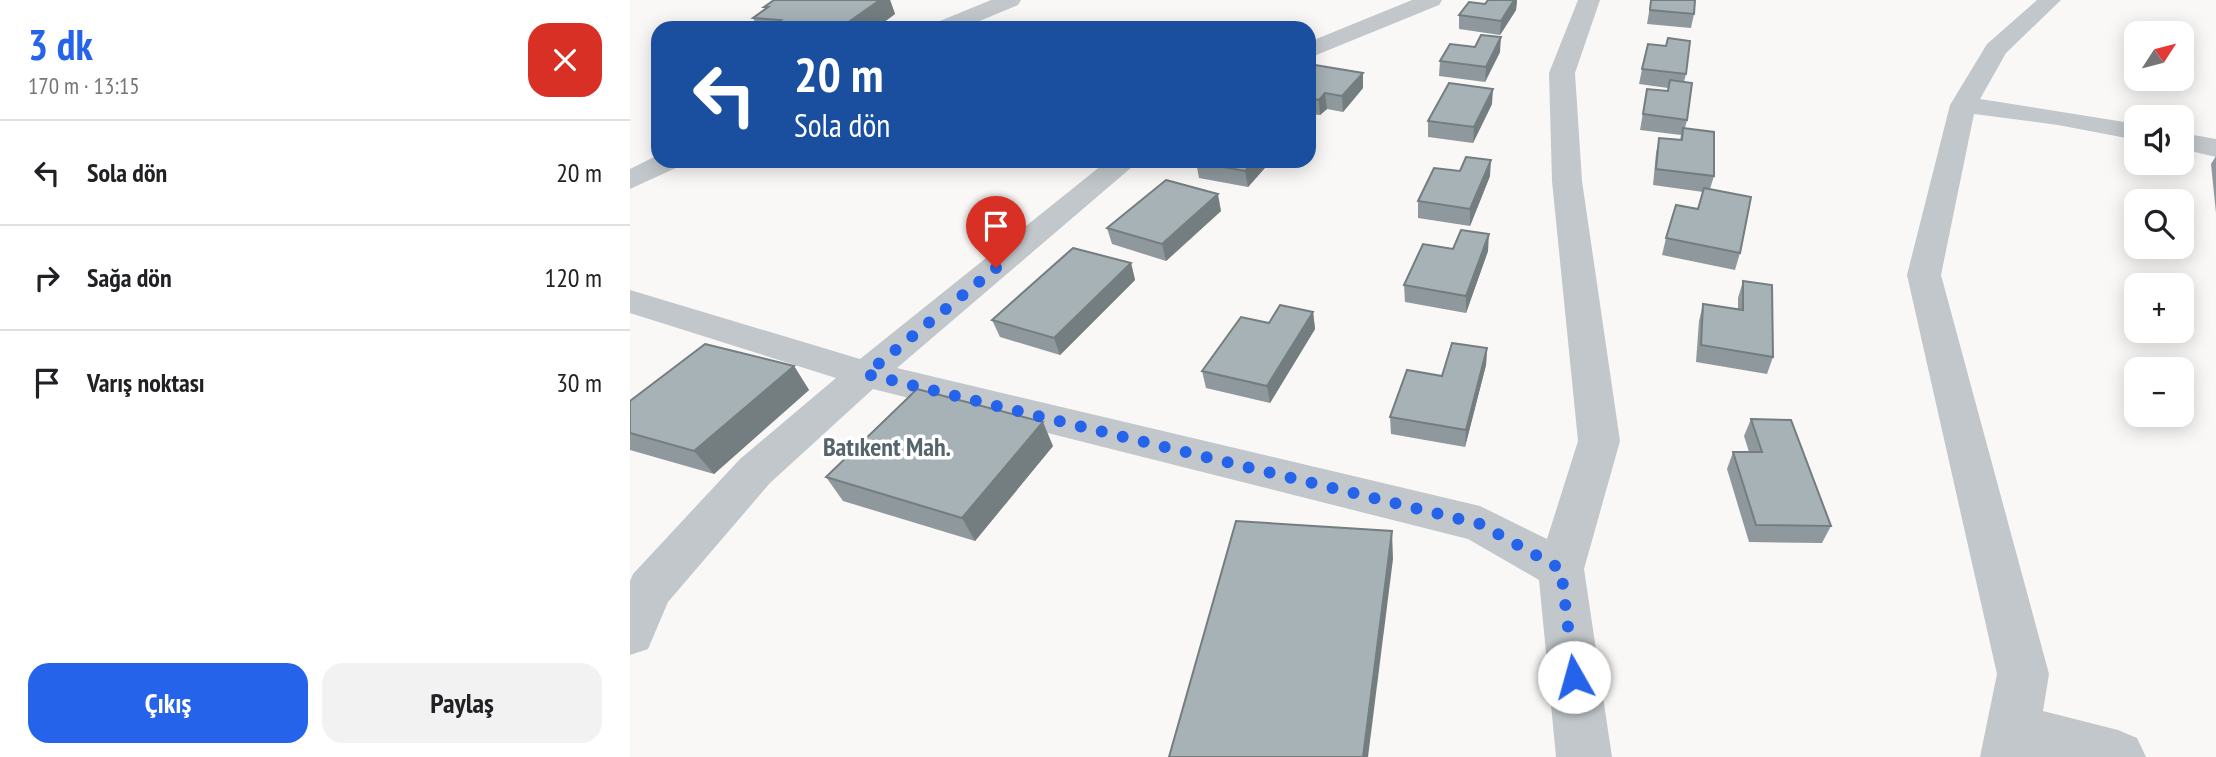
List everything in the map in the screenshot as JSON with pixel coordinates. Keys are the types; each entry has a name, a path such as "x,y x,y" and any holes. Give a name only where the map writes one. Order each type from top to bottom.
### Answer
{"street":[{"path":"960,21 1010,0"},
{"path":"1316,48 1431,0"},
{"path":"1584,757 1561,569 1599,441 1567,181 1562,74 1589,0"},
{"path":"2050,0 1996,49 1963,105 1924,275 2023,674 2015,748 2118,757"},
{"path":"1963,105 2058,117 2124,130"},
{"path":"2194,143 2216,148"},
{"path":"630,180 654,168"},
{"path":"630,632 650,589 755,471 866,374 1116,168"},
{"path":"630,301 866,374 1480,524 1561,569"}],"building":[{"path":"774,0 880,0 850,21 780,21 753,18 768,7 764,7"},
{"path":"1488,0 1514,0 1501,21 1459,15 1469,2 1485,4"},
{"path":"1651,0 1695,0 1694,14 1650,10"},
{"path":"1481,35 1501,37 1486,67 1440,61 1450,44 1475,47"},
{"path":"1668,38 1690,41 1686,74 1642,69 1648,44 1666,46"},
{"path":"1316,65 1363,73 1342,96 1325,93 1319,100 1316,99"},
{"path":"1670,80 1692,83 1687,120 1643,114 1647,89 1668,91"},
{"path":"1449,83 1493,89 1474,127 1428,121"},
{"path":"1683,128 1714,132 1714,176 1656,169 1659,138 1682,140"},
{"path":"1466,157 1491,160 1470,209 1418,201 1434,168 1460,171"},
{"path":"1166,180 1218,194 1162,244 1107,228"},
{"path":"1704,188 1751,197 1740,253 1666,238 1676,205 1698,209"},
{"path":"1461,230 1489,234 1466,296 1404,285 1423,244 1453,249"},
{"path":"1073,248 1131,263 1054,338 992,320"},
{"path":"1743,281 1772,285 1773,357 1701,345 1703,304 1743,310"},
{"path":"1280,305 1313,312 1267,386 1202,371 1241,317 1269,323"},
{"path":"1452,343 1487,348 1466,430 1390,417 1407,370 1442,376"},
{"path":"705,344 794,366 694,451 630,433 630,401"},
{"path":"917,389 1043,422 962,518 826,477"},
{"path":"1751,419 1791,420 1831,526 1756,525 1733,452 1762,452"},
{"path":"1236,521 1392,531 1363,757 1169,757"}],"district":[{"name":"Batıkent Mah.","path":"887,446"}],"route":[{"path":"996,268 866,374 1480,524 1561,569 1574,677"}]}
